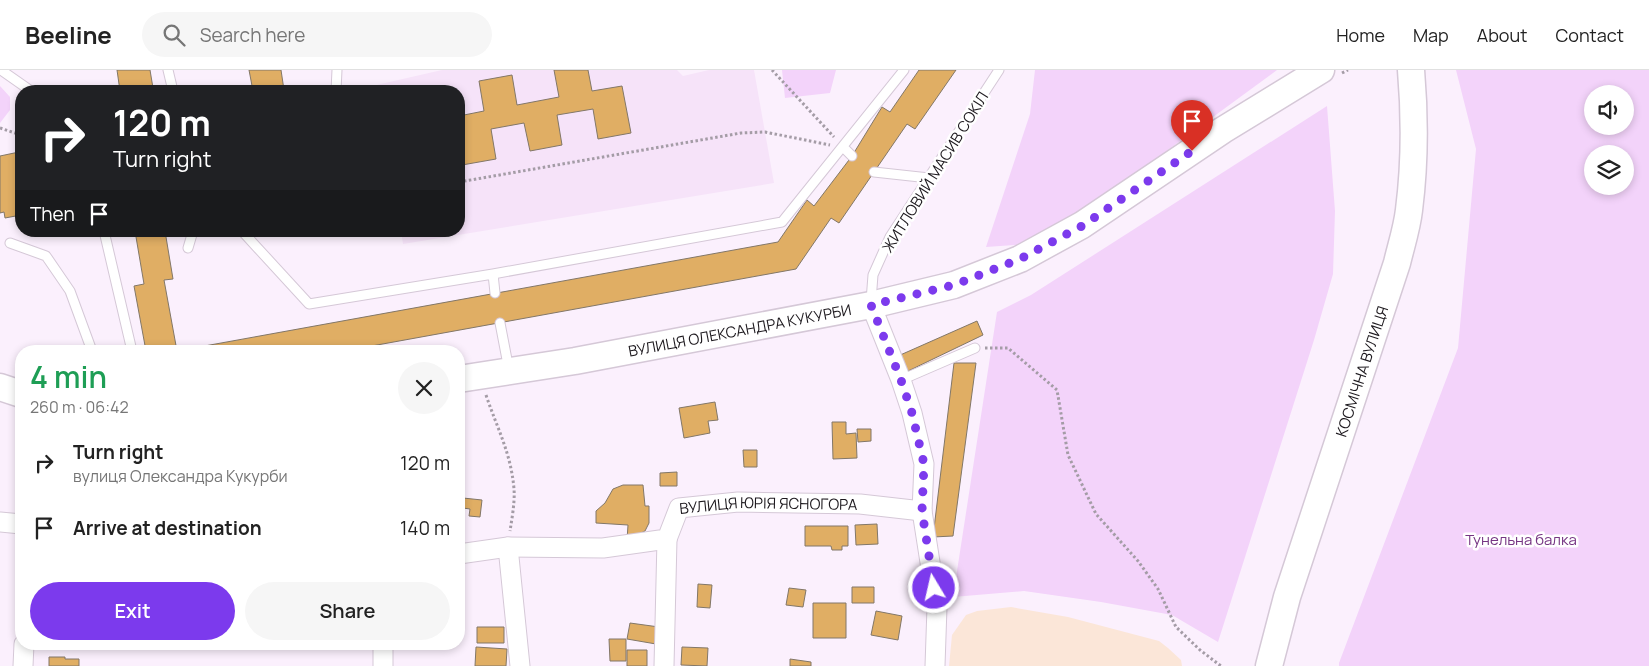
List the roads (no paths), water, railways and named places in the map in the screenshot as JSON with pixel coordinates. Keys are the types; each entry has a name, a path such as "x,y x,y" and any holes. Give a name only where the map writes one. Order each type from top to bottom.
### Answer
{"street":[{"name":"ВУЛИЦЯ ОЛЕКСАНДРА КУКУРБИ","path":"469,377 575,361 871,305 954,285 1020,259 1082,226 1223,130 1321,70"},
{"name":"КОСМІЧНА ВУЛИЦЯ","path":"1269,666 1287,596 1397,263 1409,212 1414,156 1414,99 1410,70"},
{"path":"871,305 901,380 912,413 924,464 922,511 937,607 935,666"},
{"path":"0,387 15,392"},
{"name":"ВУЛИЦЯ ЮРІЯ ЯСНОГОРА","path":"667,539 679,508 738,502 860,504 922,511"},
{"path":"0,522 15,523"},
{"path":"465,553 508,547 603,548 667,539 664,666"},
{"path":"508,547 520,666"},
{"path":"24,650 24,666"},
{"path":"383,650 383,666"}],"lane":[{"path":"1,70 22,85"},
{"path":"168,70 172,85"},
{"path":"336,85 337,70"},
{"path":"248,237 309,304 492,274 782,222 904,70"},
{"name":"ЖИТЛОВИЙ МАСИВ СОКІЛ","path":"871,305 873,275 890,237 999,70"},
{"path":"843,147 852,156"},
{"path":"874,172 929,178"},
{"path":"105,237 131,345"},
{"path":"188,248 191,237"},
{"path":"10,243 46,256 70,291 90,345"},
{"path":"492,274 495,293"},
{"path":"500,323 509,371"},
{"path":"901,380 974,348"}],"park label":[{"name":"Тунельна балка","path":"1521,539"}]}
